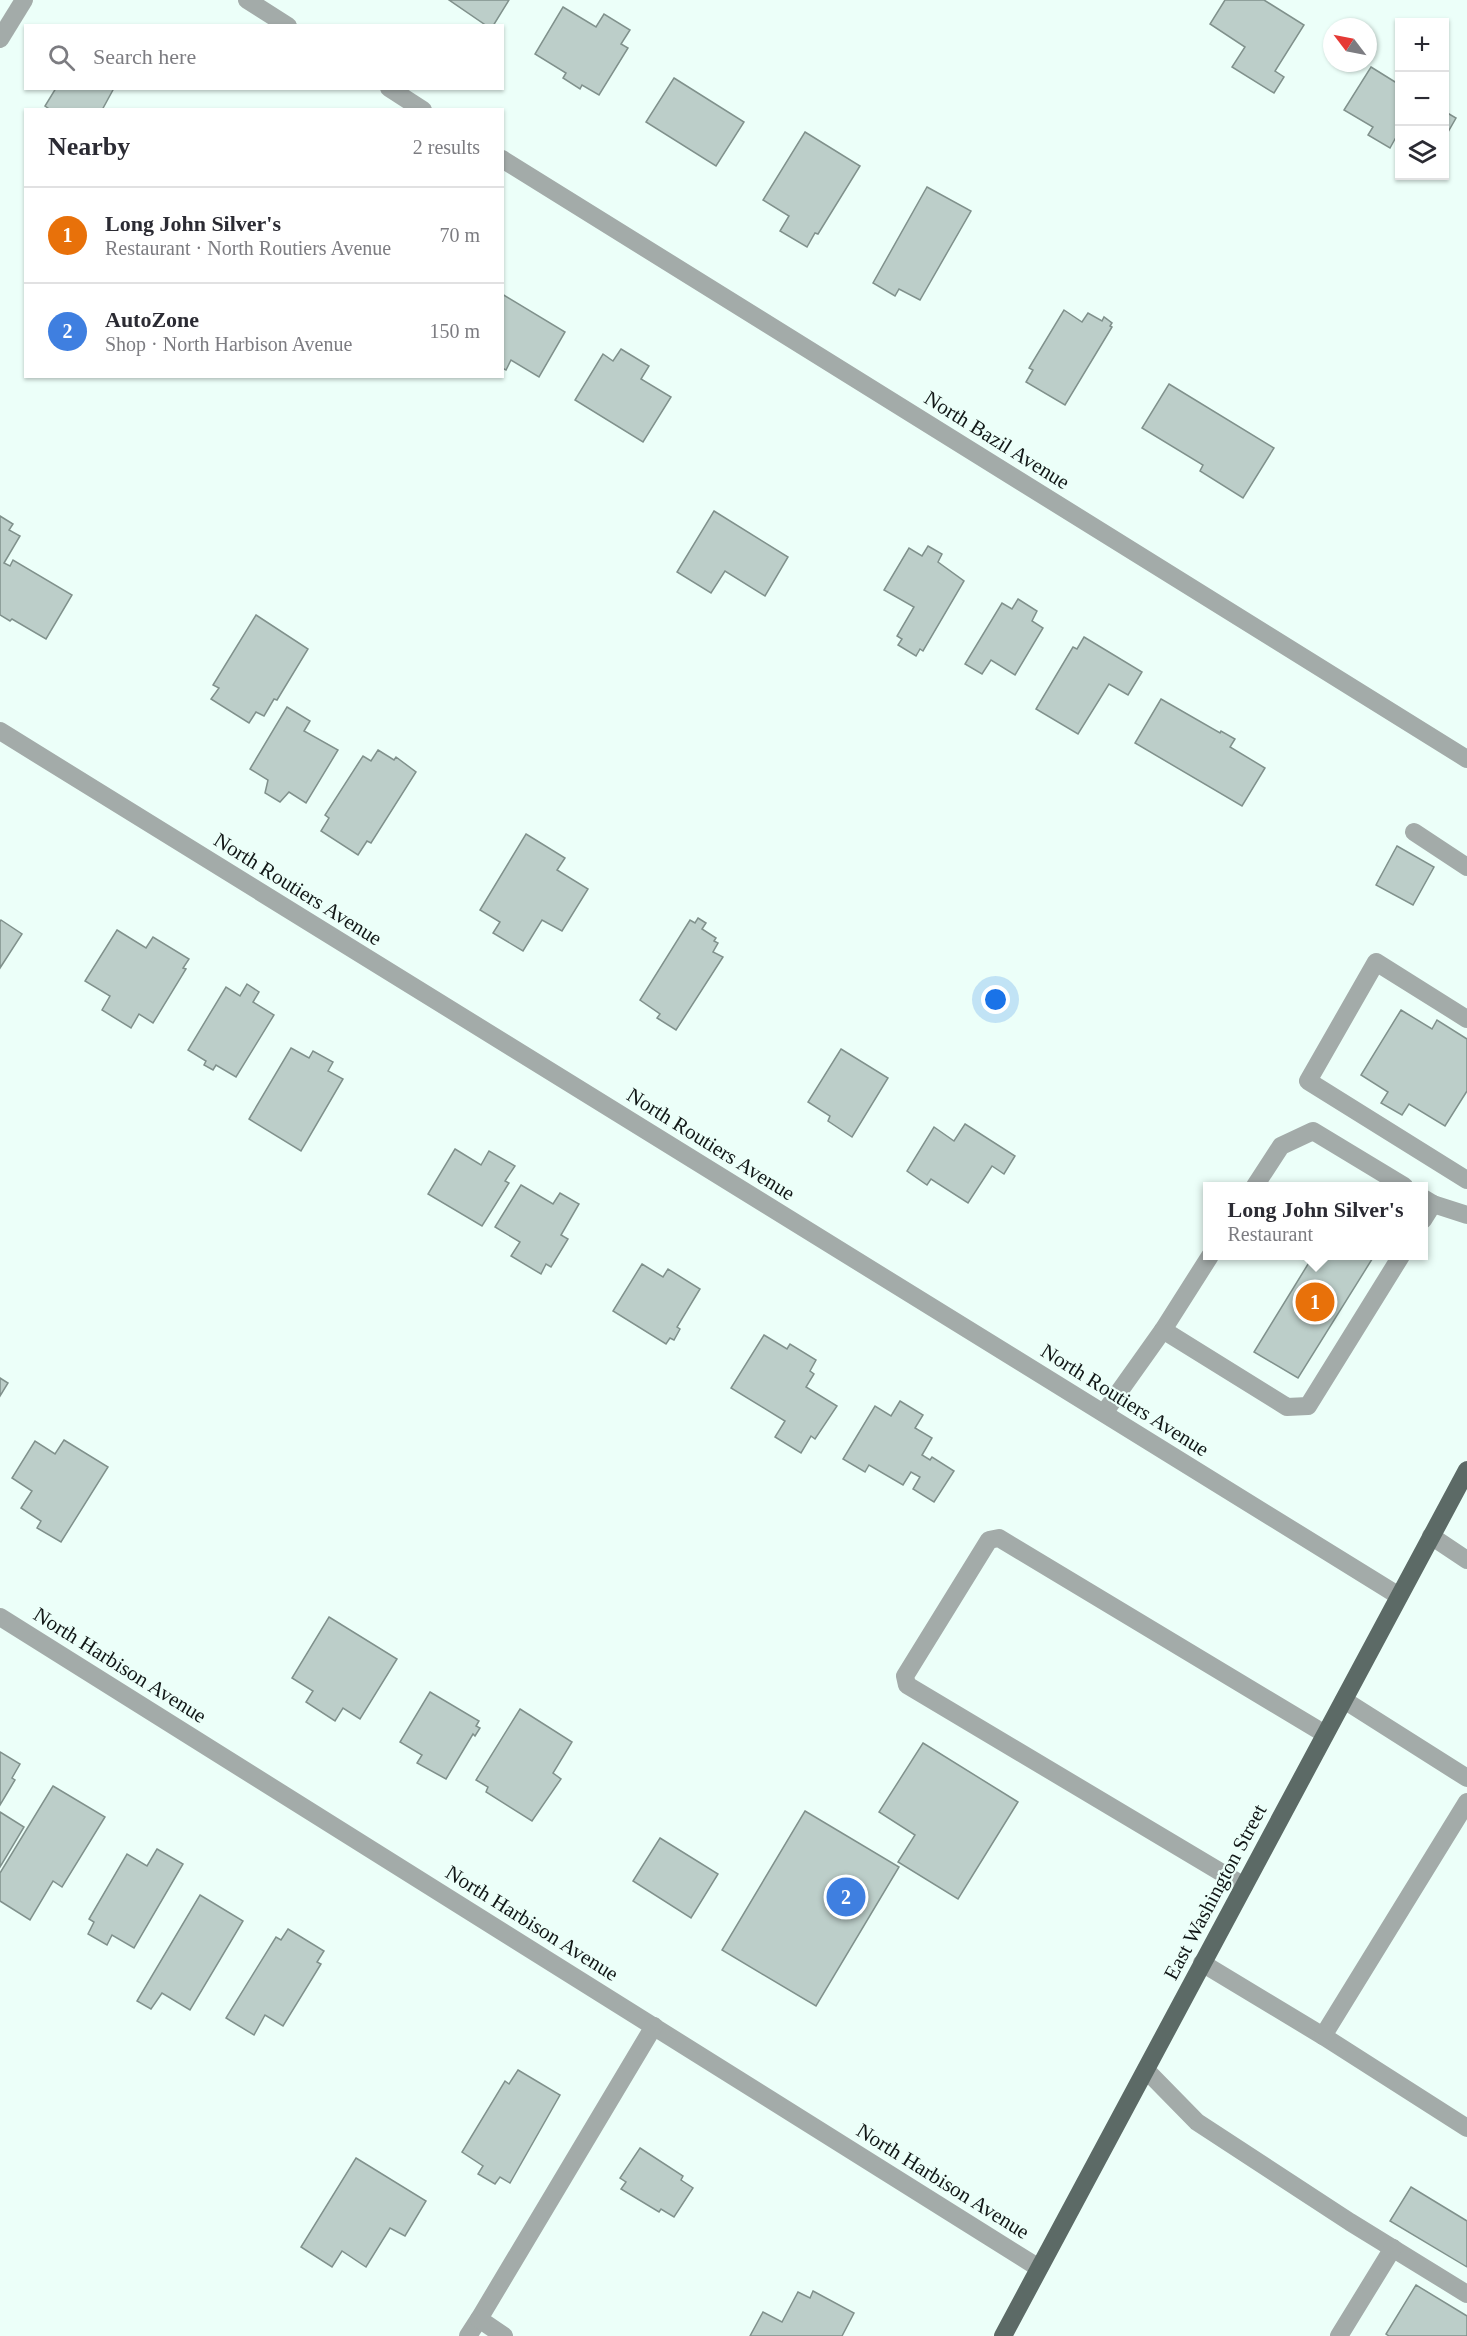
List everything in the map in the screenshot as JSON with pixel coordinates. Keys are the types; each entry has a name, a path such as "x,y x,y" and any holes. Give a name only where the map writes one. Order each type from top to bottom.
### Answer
{"main road":[{"name":"East Washington Street","path":"1003,2336 1467,1470"}],"street":[{"path":"0,39 24,0"},
{"path":"247,0 285,24"},
{"path":"392,90 420,108"},
{"name":"North Bazil Avenue","path":"504,160 1467,759"},
{"name":"North Routiers Avenue","path":"0,731 1399,1596"},
{"path":"1414,832 1467,867"},
{"path":"1467,1019 1376,962 1308,1081 1467,1180"},
{"path":"1258,1182 1281,1146 1313,1131 1397,1182"},
{"path":"1428,1201 1467,1215"},
{"path":"1104,1413 1163,1330 1207,1260"},
{"path":"1163,1330 1287,1407 1308,1406 1399,1260"},
{"path":"1431,1536 1467,1560"},
{"path":"1244,1886 907,1685 905,1676 988,1540 999,1538 1325,1734"},
{"name":"North Harbison Avenue","path":"0,1617 1039,2268"},
{"path":"1344,1700 1467,1778"},
{"path":"1323,2036 1467,1802"},
{"path":"1202,1964 1323,2036 1467,2128"},
{"path":"468,2336 654,2026"},
{"path":"1146,2070 1197,2122 1467,2294"},
{"path":"1339,2336 1393,2248"},
{"path":"479,2319 504,2336"}],"building":[{"path":"449,0 509,0 494,24 484,24"},
{"path":"1225,0 1264,0 1304,25 1275,71 1284,77 1274,93 1232,67 1245,47 1210,24"},
{"path":"563,7 596,27 604,14 630,30 621,44 628,48 599,95 582,85 580,89 563,78 566,73 535,54"},
{"path":"1377,71 1395,82 1395,139 1390,148 1368,135 1373,127 1344,110 1368,72"},
{"path":"674,78 744,122 716,166 646,122"},
{"path":"55,90 113,90 103,108 48,108 45,106"},
{"path":"1449,114 1456,118 1449,130"},
{"path":"805,132 860,166 818,234 815,233 807,247 780,231 789,216 763,200"},
{"path":"927,187 971,211 920,300 899,289 895,296 873,283"},
{"path":"504,295 565,332 539,377 511,360 506,370 504,369"},
{"path":"1064,310 1082,322 1088,313 1102,321 1104,317 1112,323 1110,326 1112,327 1065,405 1026,382 1033,370 1029,368"},
{"path":"621,349 649,366 641,379 671,397 643,442 575,400 603,354 613,361"},
{"path":"1169,384 1274,448 1243,498 1200,471 1203,465 1142,428"},
{"path":"714,511 788,557 765,596 725,571 711,593 677,572"},
{"path":"0,516 13,524 9,530 20,536 4,563 10,566 13,560 72,595 46,639 12,619 10,621 0,615"},
{"path":"928,546 942,554 938,562 964,581 923,651 920,649 916,656 898,645 902,639 897,636 914,607 884,590 909,548 922,556"},
{"path":"1018,599 1037,611 1032,621 1043,628 1015,675 991,660 982,674 965,664 1002,603 1012,609"},
{"path":"256,615 308,649 277,700 274,699 264,716 256,712 249,723 211,699 219,688 213,685"},
{"path":"1084,637 1142,672 1128,695 1109,684 1078,734 1036,709 1073,647 1077,649"},
{"path":"1161,699 1220,733 1221,731 1235,739 1230,747 1265,768 1242,806 1135,743"},
{"path":"287,707 310,721 304,731 338,750 306,803 289,792 280,802 265,793 268,780 250,769"},
{"path":"378,750 394,760 396,757 416,772 371,843 367,841 358,855 321,831 329,818 325,815 363,756 371,761"},
{"path":"526,834 565,858 557,870 588,889 562,931 542,920 523,951 493,933 500,922 480,910"},
{"path":"1397,846 1434,867 1413,905 1376,885"},
{"path":"698,918 706,923 702,929 716,938 714,941 718,943 713,952 723,957 676,1030 657,1018 660,1014 640,1000 690,920 695,923"},
{"path":"1,920 22,934 0,968 0,922"},
{"path":"117,930 146,948 153,937 189,959 183,968 186,969 153,1023 139,1014 131,1028 102,1010 110,996 85,981"},
{"path":"247,984 259,992 253,1002 274,1015 236,1077 216,1065 213,1070 204,1065 206,1061 188,1050 226,987 240,996"},
{"path":"1401,1010 1432,1029 1437,1020 1467,1039 1467,1091 1445,1126 1409,1104 1402,1115 1381,1103 1388,1092 1361,1075"},
{"path":"291,1048 309,1058 313,1051 333,1062 328,1071 343,1079 301,1151 249,1119"},
{"path":"841,1049 888,1078 852,1137 828,1121 830,1116 808,1102"},
{"path":"965,1124 1015,1156 1004,1174 992,1166 968,1203 931,1179 927,1185 907,1171 934,1127 954,1141"},
{"path":"455,1149 481,1165 489,1151 515,1166 505,1181 509,1183 482,1226 428,1194"},
{"path":"521,1185 553,1204 560,1193 579,1204 561,1235 568,1239 551,1267 546,1264 541,1274 511,1256 520,1242 495,1227"},
{"path":"1311,1260 1372,1260 1298,1378 1254,1352"},
{"path":"642,1264 663,1277 668,1269 700,1289 677,1327 680,1329 674,1340 670,1338 666,1344 613,1311"},
{"path":"764,1335 787,1349 790,1344 816,1360 810,1371 814,1374 806,1387 837,1406 815,1439 811,1436 801,1453 775,1437 785,1421 731,1388"},
{"path":"0,1378 8,1383 0,1396"},
{"path":"900,1401 923,1415 915,1428 932,1438 922,1455 930,1460 932,1457 954,1471 934,1502 913,1489 920,1477 911,1472 903,1485 869,1465 865,1472 843,1459 875,1406 891,1416"},
{"path":"64,1440 108,1467 61,1542 37,1528 41,1521 21,1508 32,1491 12,1478 35,1441 55,1454"},
{"path":"329,1617 397,1659 360,1719 343,1708 335,1721 306,1702 313,1691 292,1678"},
{"path":"430,1692 479,1721 476,1726 480,1728 475,1736 473,1734 446,1779 417,1763 422,1755 400,1742"},
{"path":"520,1709 572,1742 553,1773 561,1779 532,1821 486,1792 488,1787 476,1780"},
{"path":"923,1743 1018,1802 958,1899 898,1862 915,1835 879,1812"},
{"path":"0,1752 20,1764 12,1778 15,1780 0,1805"},
{"path":"53,1786 105,1817 62,1887 53,1881 30,1920 0,1901 0,1873"},
{"path":"805,1811 899,1867 816,2006 722,1950"},
{"path":"0,1812 24,1827 0,1867"},
{"path":"660,1838 718,1874 691,1918 633,1881"},
{"path":"157,1849 183,1864 134,1948 112,1935 107,1945 88,1934 94,1922 89,1919 127,1854 147,1866"},
{"path":"200,1895 243,1921 190,2010 162,1993 151,2009 137,2001"},
{"path":"288,1929 324,1951 317,1962 321,1964 283,2026 265,2015 254,2035 226,2018 276,1937 281,1940"},
{"path":"518,2070 560,2095 510,2183 500,2177 495,2184 478,2174 483,2166 462,2152 505,2081 509,2084"},
{"path":"640,2148 683,2176 681,2180 693,2188 674,2217 661,2209 659,2212 621,2189 626,2182 620,2178"},
{"path":"356,2158 426,2201 405,2236 390,2228 366,2267 342,2251 332,2267 301,2247"},
{"path":"1411,2187 1467,2221 1467,2267 1390,2221"},
{"path":"1416,2285 1467,2316 1467,2336 1389,2336 1386,2334"},
{"path":"813,2291 854,2313 842,2336 750,2336 763,2312 782,2322 798,2292 810,2298"}],"place":[{"name":"Long John Silver's","path":"1315,1302"},
{"name":"AutoZone","path":"846,1897"}]}
